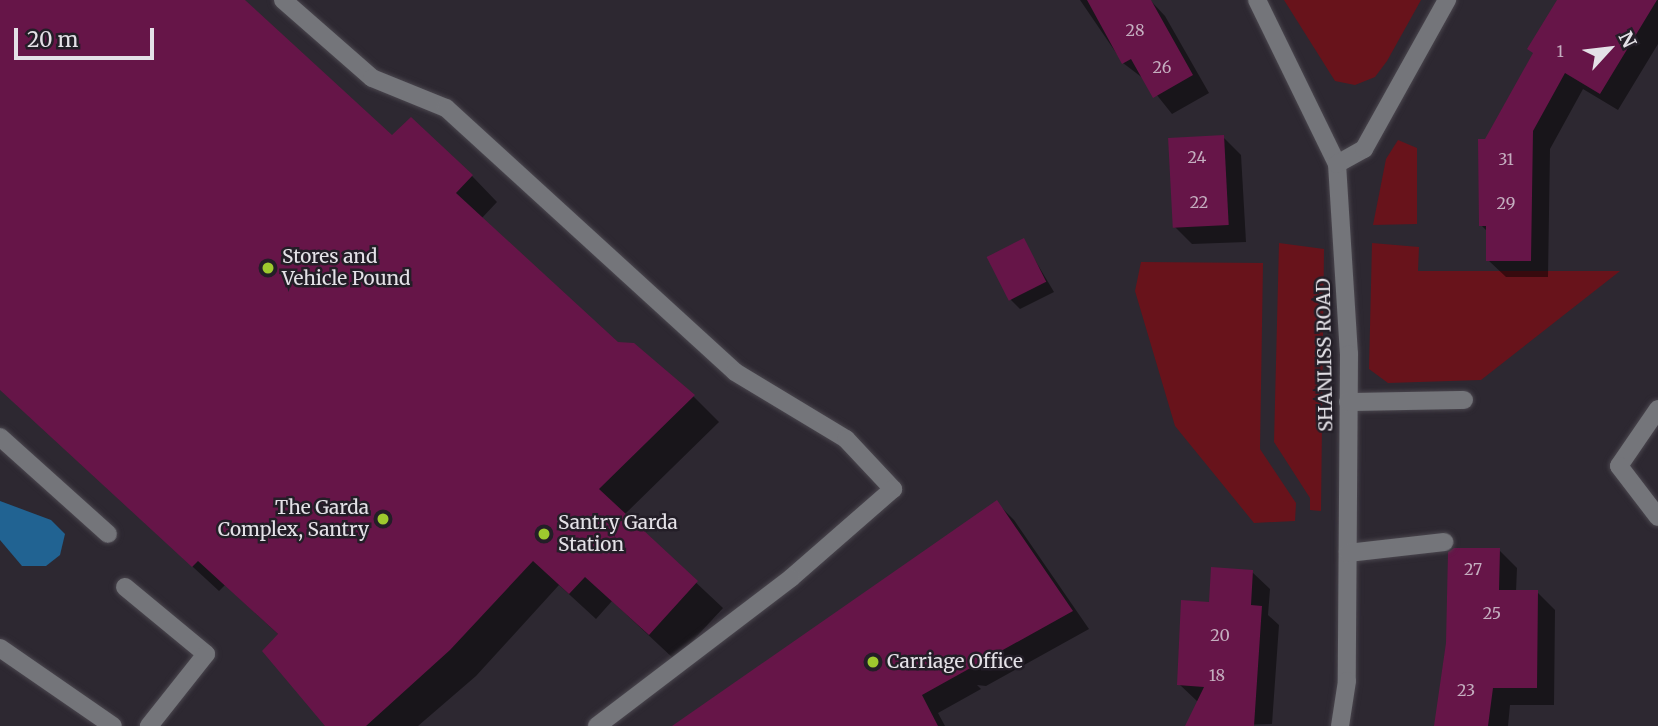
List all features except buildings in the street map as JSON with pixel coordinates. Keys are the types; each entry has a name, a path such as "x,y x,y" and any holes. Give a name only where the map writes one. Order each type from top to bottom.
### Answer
{"street":[{"path":"283,0 372,78 446,108 735,372 846,439 893,489 791,578 597,726"},
{"name":"SHANLISS ROAD","path":"1257,0 1337,164 1348,402 1347,681 1340,726"},
{"path":"1337,164 1364,149 1447,0"},
{"path":"1348,402 1464,400"},
{"path":"1658,409 1619,467 1658,517"},
{"path":"0,437 108,534"},
{"path":"1348,554 1444,542"},
{"path":"125,587 206,654 149,726"},
{"path":"0,648 113,726"}],"shaded area":[{"path":"1284,0 1421,0 1375,77 1355,85 1335,81"},
{"path":"1398,140 1417,148 1417,224 1373,225 1386,159"},
{"path":"1279,243 1324,249 1321,511 1310,510 1310,498 1274,442"},
{"path":"1372,243 1419,247 1418,271 1620,271 1481,380 1388,383 1369,369"},
{"path":"1141,262 1263,263 1260,449 1296,503 1295,521 1254,523 1175,426 1135,291"}],"water":[{"path":"0,501 51,520 65,534 60,555 46,566 22,566 0,540"}],"place":[{"name":"Stores and Vehicle Pound","path":"268,268"},
{"name":"The Garda Complex, Santry","path":"383,519"},
{"name":"Santry Garda Station","path":"544,534"},
{"name":"Carriage Office","path":"873,662"}]}
